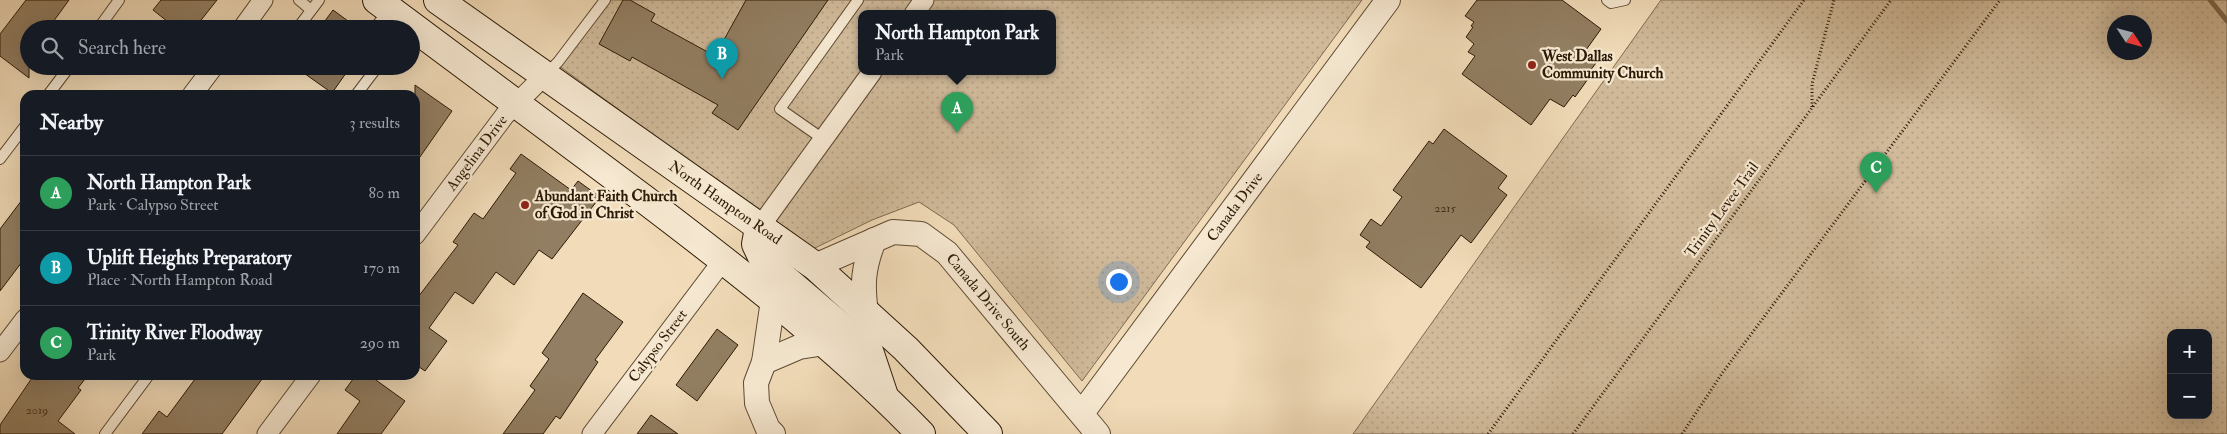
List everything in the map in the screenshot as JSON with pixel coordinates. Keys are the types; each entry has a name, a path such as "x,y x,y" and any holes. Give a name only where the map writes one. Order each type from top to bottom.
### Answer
{"main road":[{"name":"North Hampton Road","path":"438,0 815,266 906,349 988,434"},
{"path":"420,38 517,103 724,259 825,343 884,396 921,434"},
{"path":"759,228 756,244 764,261 869,351 884,396"}],"street":[{"path":"250,20 263,0"},
{"name":"Canada Drive","path":"1082,413 1388,0"},
{"path":"196,90 207,75"},
{"name":"Angelina Drive","path":"420,228 505,115 545,75"},
{"path":"759,228 870,75"},
{"name":"Canada Drive South","path":"815,266 893,232 921,234 947,253 1098,434"},
{"path":"866,313 862,287 864,271 874,240"},
{"name":"Calypso Street","path":"592,434 724,259"},
{"path":"773,300 764,362 756,383 757,403 768,429 773,434"},
{"path":"0,352 20,326"},
{"path":"764,362 798,347 825,343"},
{"path":"267,434 307,380"}],"lane":[{"path":"105,20 119,0"},
{"path":"299,0 311,10"},
{"path":"304,20 318,0"},
{"path":"545,75 558,62 605,0"},
{"path":"823,139 780,109 858,0"},
{"path":"1607,0 1611,2 1625,0"},
{"path":"52,90 63,75"},
{"path":"360,90 371,75"},
{"path":"0,159 20,133"},
{"path":"105,434 144,380"}],"path":[{"path":"1488,434 1804,0"},
{"path":"1812,107 1812,84 1834,0"},
{"name":"Trinity Levee Trail","path":"1572,434 1891,0"},
{"path":"1682,434 1723,372 2000,0"}],"shaded area":[{"path":"600,0 1362,0 1082,381 954,225 919,202 872,220 811,250 555,63"},
{"path":"1661,0 2227,0 2227,434 1353,434"}],"building":[{"path":"26,0 69,0 55,20 20,20 20,71 0,56 0,34"},
{"path":"161,0 217,0 201,20 166,20 153,10"},
{"path":"623,0 630,0 655,14 651,21 715,56 746,0 828,0 738,130 712,113 718,105 632,57 630,61 599,44"},
{"name":"West Dallas Community Church","path":"1477,0 1562,0 1601,29 1586,50 1599,59 1590,71 1593,72 1575,97 1573,95 1564,107 1550,99 1531,125 1462,74 1475,56 1468,52 1474,44 1466,37 1474,22 1465,16"},
{"path":"333,10 347,20 326,20"},
{"path":"307,75 345,75 334,90 328,90"},
{"path":"415,85 452,111 420,157 420,90 415,90"},
{"path":"1444,129 1507,176 1498,188 1507,195 1471,243 1461,235 1421,288 1366,247 1370,242 1360,235 1371,219 1381,226 1402,197 1393,190 1429,141 1433,144"},
{"path":"521,154 571,190 578,181 600,197 552,259 539,250 514,285 496,272 473,304 455,292 429,328 447,341 425,371 420,368 420,294 458,245 453,242 474,213 483,219 516,173 510,169"},
{"path":"20,203 20,265 0,291 0,229"},
{"path":"583,293 623,322 595,360 598,362 560,419 556,416 543,434 503,434 535,390 530,386 549,359 542,353"},
{"path":"717,329 738,345 697,401 676,385"},
{"path":"31,380 84,380 78,388 81,390 58,421 75,434 0,434 0,425"},
{"path":"194,380 261,380 222,434 142,434 159,411 167,417"},
{"path":"352,380 376,380 405,401 381,434 337,434 360,401 345,390"},
{"path":"651,415 678,434 637,434"}],"waterway":[{"path":"2210,0 2227,21"}],"place":[{"name":"West Dallas Community Church","path":"1532,65"},
{"name":"Uplift Heights Preparatory","path":"722,79"},
{"name":"North Hampton Park","path":"957,133"},
{"name":"Trinity River Floodway","path":"1876,193"},
{"name":"Abundant Faith Church of God in Christ","path":"525,205"}]}
